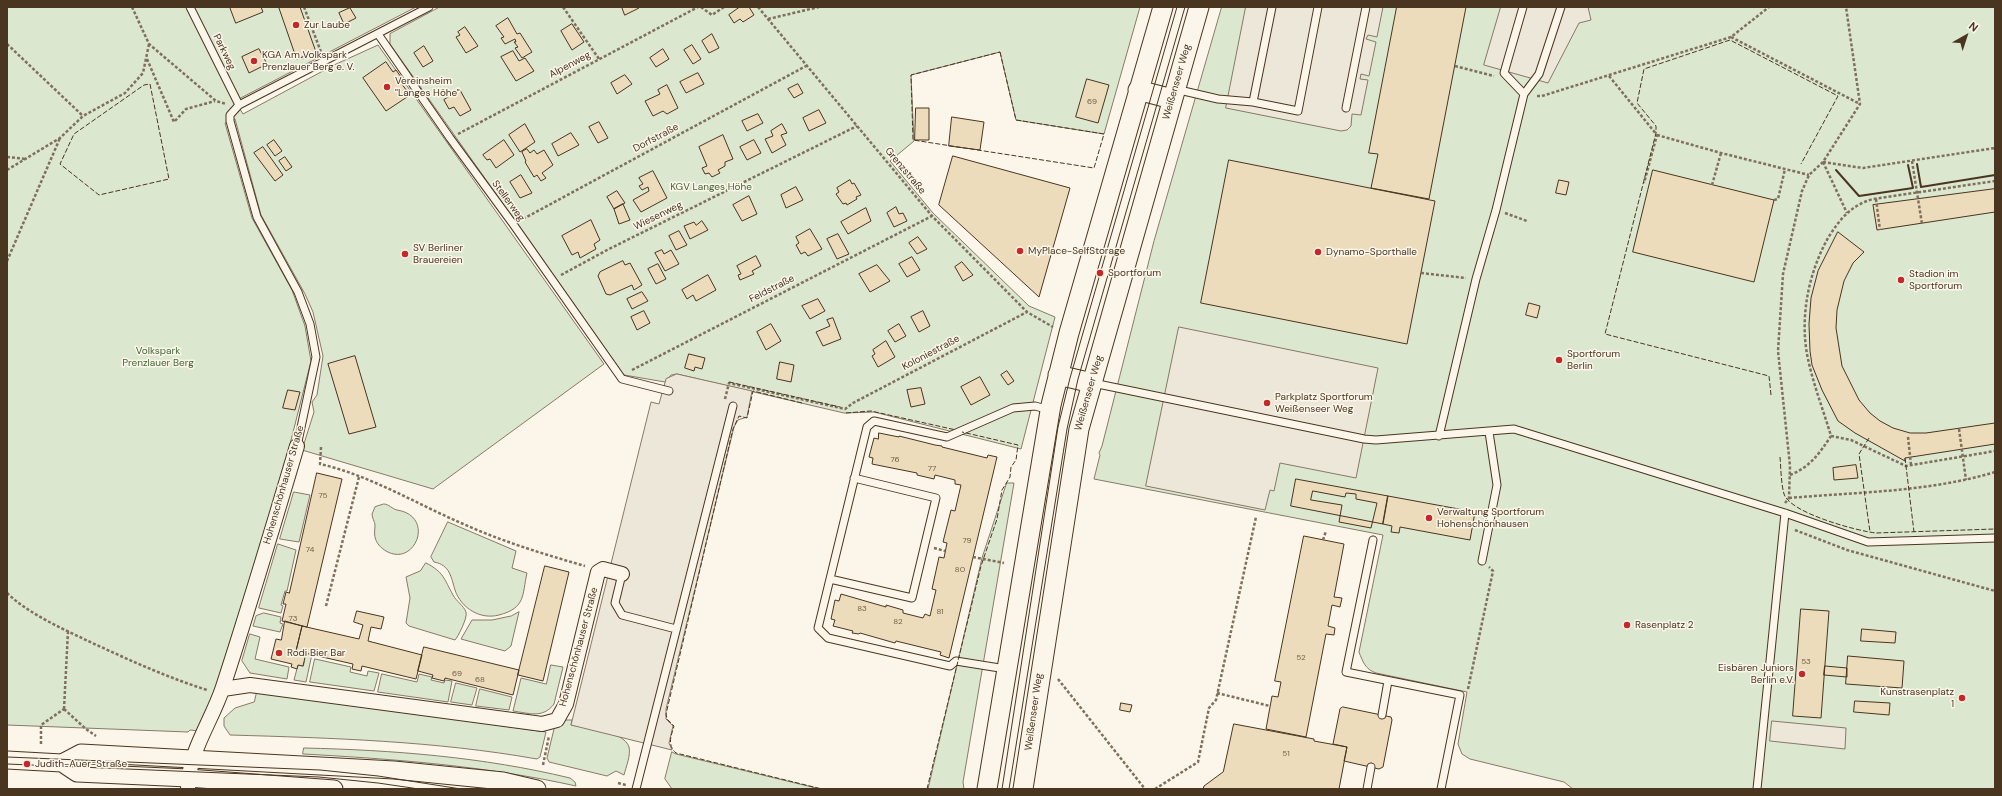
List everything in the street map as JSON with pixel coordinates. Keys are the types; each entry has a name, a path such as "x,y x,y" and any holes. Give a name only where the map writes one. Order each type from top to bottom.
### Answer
{"main road":[{"path":"987,789 1050,410 1058,375 1138,90 1163,7"},
{"name":"Weißenseer Weg","path":"1023,789 1069,482 1079,429 1199,7"},
{"path":"1138,90 1174,94"},
{"path":"1058,375 1092,382"}],"street":[{"name":"Hohenschönhauser Straße","path":"188,783 193,759 297,446"},
{"path":"598,572 603,569 622,574"},
{"name":"Hohenschönhauser Straße","path":"550,722 557,720 566,704 598,572"},
{"path":"216,690 250,685 542,724 550,722"},
{"path":"62,763 81,753 394,770 503,781 537,789"},
{"path":"7,760 62,763 77,773 188,783 334,789"}],"lane":[{"name":"Parkweg","path":"190,7 239,105"},
{"path":"239,105 325,62 429,7"},
{"path":"1253,102 1272,7"},
{"path":"1174,94 1253,102 1298,111 1318,7"},
{"path":"1346,108 1366,7"},
{"path":"1523,7 1504,73 1524,94"},
{"path":"1439,436 1476,279 1496,210 1524,94 1539,74 1561,7"},
{"name":"Stellerweg","path":"378,34 450,138 553,280 622,379"},
{"name":"Hohenschönhauser Straße","path":"239,105 230,115 230,121 256,217 298,292 310,324 316,357 297,446"},
{"path":"622,379 669,391"},
{"path":"1092,382 1364,439 1376,440 1439,436 1514,429 1785,513 1868,542 1995,538"},
{"path":"636,789 733,406"},
{"path":"1006,669 956,661 950,666 828,638 818,628 866,427 874,421 947,437 1013,408 1035,406 1050,410"},
{"path":"1482,561 1497,485 1489,432"},
{"path":"830,579 912,598 936,498 854,478"},
{"path":"1757,789 1785,513"},
{"path":"1373,540 1346,672 1460,695 1441,789"},
{"path":"622,574 615,603 622,615 676,629"},
{"path":"1382,715 1388,681"},
{"path":"1367,789 1371,767"}],"path":[{"path":"132,7 149,44 216,101 227,105 239,105"},
{"path":"304,7 325,62"},
{"path":"563,7 599,59"},
{"name":"Alpenweg","path":"450,138 700,7 712,14 724,7"},
{"name":"Grenzstraße","path":"758,7 932,216 1027,312 1055,328"},
{"path":"768,19 819,7"},
{"path":"1524,94 1542,96 1731,37 1769,7"},
{"path":"1846,7 1860,104 1823,162 1809,175 1802,192 1783,274 1778,351 1786,417 1790,475 1789,498 1786,502 1785,513 1795,530 1847,550 1995,591"},
{"path":"1731,37 1860,104"},
{"path":"7,44 83,116"},
{"path":"7,170 60,138 83,116 125,93 143,73 149,44"},
{"path":"147,59 174,122 186,109 216,101"},
{"name":"Dorfstraße","path":"513,224 806,66"},
{"path":"1456,66 1511,81"},
{"path":"1609,76 1657,135 1809,175"},
{"name":"Wiesenweg","path":"553,280 609,249 857,126"},
{"path":"1644,184 1657,135"},
{"path":"7,261 60,138"},
{"path":"1823,162 1863,168 1995,148"},
{"path":"1712,184 1721,153"},
{"path":"7,157 26,159"},
{"path":"1912,161 1922,224"},
{"path":"1823,162 1847,213"},
{"path":"1774,200 1778,199 1785,169"},
{"path":"1831,436 1808,359 1805,324 1810,283 1819,255 1839,222 1847,213 1862,202 1917,192 1995,181"},
{"path":"1876,199 1880,230"},
{"path":"1496,210 1527,221"},
{"name":"Feldstraße","path":"622,379 638,366 932,216"},
{"path":"1421,273 1476,279"},
{"name":"Koloniestraße","path":"723,403 729,383 845,409 853,403 1027,312"},
{"path":"1959,429 1966,480"},
{"path":"1790,475 1812,462 1831,436"},
{"path":"1831,436 1851,440 1902,465 1911,465 1995,451"},
{"path":"1908,438 1911,465"},
{"path":"321,447 320,464 343,469 469,526 527,549 593,569 598,572"},
{"path":"1789,498 1909,488 1966,480 1995,472"},
{"path":"326,606 359,477"},
{"path":"1155,789 1198,762 1209,708 1216,700 1256,517"},
{"path":"1324,540 1326,531"},
{"path":"973,557 1004,563"},
{"path":"1460,695 1469,688 1493,571 1482,561"},
{"path":"7,593 33,612 68,631 166,676 216,690"},
{"path":"64,709 68,631"},
{"path":"1058,678 1145,789"},
{"path":"1217,693 1270,706"},
{"path":"64,709 96,736"},
{"path":"42,744 41,725 64,709"},
{"path":"543,765 550,722"}],"green space":[{"name":"Volkspark Prenzlauer Berg","path":"7,7 416,7 235,101 243,114 334,65 378,45 604,364 433,489 302,450 314,412 312,402 317,395 323,356 313,312 305,294 261,215 235,119 225,123 252,218 292,290 305,326 311,361 286,460 251,576 214,692 199,731 190,730 188,732 7,725"},
{"name":"KGV Langes Höhe","path":"440,7 1140,7 1104,134 1016,120 1000,52 911,75 914,141 890,161 933,213 1029,306 1055,317 1021,449 874,412 844,413 677,374 671,375 665,382 624,375 390,44 390,34"},
{"name":"Sportforum Berlin","path":"1222,7 1995,7 1995,789 1573,789 1564,782 1470,759 1462,754 1458,744 1467,692 1376,673 1367,667 1359,652 1383,535 1094,479 1100,455 1099,453 1154,241"},
{"path":"1007,483 1014,483 963,782 964,789 928,789 982,558"},
{"path":"294,492 310,495 299,542 280,539"},
{"path":"384,504 409,514 416,521 418,530 417,539 413,547 405,553 396,554 386,551 376,541 375,524 372,514 375,507"},
{"path":"448,522 516,551 512,568 527,573 521,600 514,609 499,615 485,616 472,611 462,602 455,590 451,576 447,569 434,562 431,557"},
{"path":"278,544 296,550 287,591 285,591 281,605 283,606 281,613 259,608"},
{"path":"426,563 440,573 454,597 466,612 464,622 455,640 409,626 406,623 410,598 406,577 420,571"},
{"path":"519,612 511,646 505,651 461,639 472,620 492,620 511,616"},
{"path":"264,613 281,617 280,623 283,624 280,632 253,626 256,616"},
{"path":"250,634 260,637 255,659 289,667 287,679 250,673 242,661"},
{"path":"306,653 312,654 306,682 294,680 298,665 303,666"},
{"path":"315,659 351,667 350,672 367,676 368,671 379,673 374,691 310,682"},
{"path":"551,665 563,667 554,704 550,709 545,712 535,714 513,711 521,678 546,684"},
{"path":"382,674 417,682 419,674 432,677 431,680 444,683 445,680 452,681 448,702 378,692"},
{"path":"456,683 477,688 472,705 451,702"},
{"path":"480,689 512,697 509,710 476,706"},
{"path":"257,692 546,732 540,757 537,759 460,748 384,741 230,735 224,726 224,718 235,708 254,702"},
{"path":"564,720 572,720 571,725 604,731 620,737 626,742 629,747 629,754 624,775 616,771 607,776 549,762 547,758 554,729"},
{"path":"304,748 404,753 471,760 570,778 575,782 576,786 508,773 440,764 303,754"},
{"path":"672,752 820,789 672,789 665,779"}],"shaded area":[{"path":"1246,7 1383,7 1377,37 1368,35 1366,39 1376,42 1369,76 1361,74 1360,79 1368,80 1361,115 1352,114 1351,126 1347,130 1341,131 1226,108"},
{"path":"1501,7 1588,7 1591,20 1579,23 1548,83 1484,65"},
{"name":"Parkplatz Sportforum Weißenseer Weg","path":"1179,327 1378,368 1356,478 1280,463 1274,491 1270,490 1265,510 1146,486"},
{"path":"677,374 752,391 747,417 738,420 734,427 666,709 666,719 673,726 669,743 672,750 571,725 651,402 659,404 666,379"},
{"path":"1772,721 1846,728 1845,749 1770,741"}],"building":[{"path":"230,7 261,7 263,12 236,23"},
{"name":"Zur Laube","path":"279,7 300,7 316,52 297,59"},
{"path":"622,7 639,7 639,8 625,15"},
{"path":"740,7 749,7 754,15 743,22 740,19 734,23 729,15"},
{"path":"1397,7 1466,7 1429,199 1371,188 1378,154 1369,153"},
{"path":"350,8 356,18 344,24 339,13"},
{"path":"508,18 517,34 520,33 532,52 522,58 515,48 518,47 514,42 516,42 515,39 505,44 501,38 504,37 496,26"},
{"path":"572,24 584,42 572,50 561,31"},
{"path":"465,27 478,46 466,53 456,37 460,35 458,32"},
{"path":"712,34 719,48 709,53 702,41"},
{"path":"692,45 701,59 693,64 684,50"},
{"path":"424,46 433,61 423,67 414,53"},
{"name":"KGA Am Volkspark Prenzlauer Berg e. V.","path":"259,49 267,64 249,73 242,57"},
{"path":"663,49 669,59 656,67 650,58"},
{"path":"513,51 519,61 525,58 534,71 516,81 501,57"},
{"name":"Vereinsheim \"Langes Höhe\"","path":"386,62 393,72 396,70 401,77 398,79 410,95 386,111 363,78"},
{"path":"698,73 704,84 686,93 680,82"},
{"path":"625,75 632,84 617,94 611,83"},
{"path":"1087,79 1109,85 1098,123 1076,117"},
{"path":"798,84 803,93 794,98 788,89"},
{"path":"667,85 678,108 667,114 663,111 653,116 645,101 660,94 658,90"},
{"path":"460,90 471,110 460,116 454,107 449,109 444,100"},
{"path":"916,108 929,108 929,140 915,140"},
{"path":"819,110 826,123 809,131 803,118"},
{"path":"758,114 763,123 747,131 742,121"},
{"path":"952,117 984,122 980,150 949,146"},
{"path":"599,122 608,138 598,143 589,127"},
{"path":"525,124 535,142 520,152 509,135"},
{"path":"782,124 787,133 781,135 786,145 772,153 765,139 773,136 771,131"},
{"path":"571,133 579,145 558,156 552,144"},
{"path":"723,135 733,159 725,162 725,166 718,170 720,173 712,177 709,173 705,174 702,168 707,166 699,147"},
{"path":"274,140 282,151 275,156 267,145"},
{"path":"504,140 514,155 496,168 490,159 487,160 483,155"},
{"path":"754,140 761,153 747,160 740,147"},
{"path":"263,147 283,175 275,181 254,153"},
{"path":"527,149 530,153 534,150 537,154 544,150 553,165 542,173 546,178 541,181 537,175 534,177 525,162 526,161 522,152"},
{"name":"MyPlace-SelfStorage","path":"953,156 1070,188 1039,297 939,205"},
{"path":"285,157 292,167 286,171 279,161"},
{"name":"Dynamo-Sporthalle","path":"1229,160 1435,201 1407,344 1201,303"},
{"path":"1653,170 1774,200 1754,282 1633,252"},
{"path":"653,171 667,198 641,212 633,200 649,191 648,187 642,190 639,186 643,184 639,178"},
{"path":"521,175 532,193 520,198 510,182"},
{"path":"850,180 852,184 854,183 861,195 856,197 857,199 847,205 846,203 843,204 836,194 839,192 837,188"},
{"path":"1559,180 1569,182 1566,195 1556,193"},
{"path":"796,187 803,200 786,208 781,195"},
{"path":"1995,189 1995,212 1877,230 1873,205"},
{"path":"617,191 625,203 614,209 607,197"},
{"path":"749,196 757,214 742,221 733,205"},
{"path":"623,204 630,220 619,224 614,209"},
{"path":"896,207 899,214 903,213 907,221 894,227 887,213"},
{"path":"866,208 871,221 848,234 841,222"},
{"path":"591,220 600,240 594,244 596,249 580,258 578,252 572,255 562,236"},
{"path":"702,221 708,230 690,239 684,226 694,222 696,225"},
{"path":"810,229 822,249 808,256 805,252 801,254 796,245 799,243 796,237"},
{"path":"679,231 687,245 676,250 669,236"},
{"path":"1838,232 1864,252 1853,263 1844,281 1837,310 1836,328 1842,366 1859,400 1870,413 1880,421 1893,428 1910,433 1926,433 1995,423 1995,444 1905,458 1905,461 1855,433 1838,421 1822,390 1812,365 1809,324 1811,298 1818,271"},
{"path":"838,234 849,254 837,259 827,239"},
{"path":"918,237 927,249 917,254 909,243"},
{"path":"662,250 664,254 671,250 679,264 665,271 655,253"},
{"path":"756,256 761,266 752,271 754,274 740,280 738,275 741,274 737,266"},
{"path":"912,257 920,270 907,277 899,264"},
{"path":"623,261 625,265 630,263 642,285 634,290 632,285 610,295 606,294 598,276 600,272"},
{"path":"962,262 973,275 963,281 955,267"},
{"path":"658,264 666,279 656,284 648,269"},
{"path":"877,265 890,281 870,292 859,274"},
{"path":"708,275 716,290 696,301 693,295 687,299 682,290"},
{"path":"642,292 648,301 632,309 627,299"},
{"path":"818,299 825,311 810,319 802,306"},
{"path":"1529,303 1540,306 1537,318 1526,315"},
{"path":"644,311 650,323 637,330 631,317"},
{"path":"923,311 930,326 919,332 911,317"},
{"path":"833,318 841,339 823,346 816,332 830,326 827,320"},
{"path":"771,324 781,341 766,350 757,332"},
{"path":"899,324 906,336 895,342 888,331"},
{"path":"886,341 895,357 878,367 872,356 875,354 873,350"},
{"path":"689,354 705,358 702,369 695,367 694,371 685,368"},
{"path":"355,356 376,427 349,434 328,364"},
{"path":"780,362 794,365 791,382 777,379"},
{"path":"1007,371 1014,381 1008,385 1001,375"},
{"path":"980,377 990,395 971,405 961,387"},
{"path":"921,388 925,404 911,407 907,390"},
{"path":"288,390 300,392 295,410 283,408"},
{"path":"879,433 899,436 987,458 988,455 997,457 949,658 940,655 941,652 896,641 895,643 860,633 852,633 853,631 833,626 835,620 831,619 835,600 839,601 841,594 886,607 886,605 903,610 903,613 923,618 925,614 930,616 936,590 932,589 939,557 944,558 947,543 943,542 951,510 955,511 961,485 955,484 955,480 935,475 934,479 917,475 917,473 872,464 873,458 869,457 874,438 878,439"},
{"path":"1856,465 1858,478 1834,480 1833,468"},
{"path":"317,473 342,479 307,627 282,621 286,604 283,604 286,592 289,593"},
{"path":"1296,479 1388,496 1383,524 1291,506"},
{"path":"1313,491 1345,497 1346,493 1356,494 1356,499 1377,503 1371,528 1339,522 1342,505 1311,500"},
{"name":"Verwaltung Sportforum Hohenschönhausen","path":"1388,496 1475,512 1470,540 1400,527 1399,533 1391,532 1392,526 1383,524"},
{"path":"1304,536 1344,544 1334,597 1342,598 1340,607 1332,605 1328,626 1335,628 1334,635 1326,634 1306,737 1266,729 1272,696 1278,697 1281,682 1275,681"},
{"path":"545,566 569,572 543,681 518,675"},
{"path":"1801,609 1829,611 1821,718 1793,716"},
{"path":"357,611 384,617 381,629 371,627 368,641 422,655 416,679 362,666 361,671 352,669 353,664 296,651 302,626 359,639 363,625 354,622"},
{"path":"285,621 302,626 296,651 306,653 303,666 298,665 297,669 291,667 292,664 271,659 276,639 281,640"},
{"path":"1862,629 1896,632 1895,643 1861,641"},
{"path":"424,647 519,670 513,695 445,678 444,681 432,678 433,675 418,671"},
{"path":"1848,656 1904,661 1902,688 1846,684"},
{"path":"1825,666 1847,668 1847,677 1824,675"},
{"path":"1855,701 1890,703 1889,715 1854,712"},
{"path":"1121,703 1132,705 1130,712 1120,710"},
{"path":"1343,707 1391,717 1392,720 1383,767 1379,769 1344,761 1347,747 1333,744 1340,709"},
{"path":"1234,724 1314,739 1314,741 1347,747 1339,789 1203,789 1204,786 1223,772"}],"tram line":[{"path":"1002,789 1058,427 1070,378 1177,7"},
{"path":"1009,789 1067,429 1078,379 1185,7"},
{"path":"7,757 320,770 378,776 461,789"},
{"path":"7,764 319,777 419,789"}],"fence":[{"path":"1771,395 1769,376 1605,334 1656,133 1656,126 1637,103 1644,69 1730,40 1838,96 1801,164"},
{"path":"1000,52 1016,120 1104,134 1094,168 913,140 911,75 1000,52"},
{"path":"150,84 169,179 99,195 60,164 74,134 144,85 150,84"},
{"path":"729,382 840,407"},
{"path":"802,403 753,391 747,418 739,416 733,429 666,714 667,719 674,726 671,737 671,747 676,753 822,789"},
{"path":"846,413 871,411 956,430"},
{"path":"927,789 981,566 997,519 1002,490 1010,477 1011,467 1016,460 1018,445 962,432"},
{"path":"1869,438 1859,454 1870,532"},
{"path":"1780,457 1784,494 1789,501 1798,508 1825,520 1854,529 1876,533 1995,529"},
{"path":"1905,458 1914,532"}],"wall":[{"path":"1917,164 1921,187 1995,175"},
{"path":"1836,170 1859,196 1913,188 1908,165"}],"place":[{"name":"Zur Laube","path":"296,25"},
{"name":"KGA Am Volkspark Prenzlauer Berg e. V.","path":"254,61"},
{"name":"Vereinsheim \"Langes Höhe\"","path":"387,87"},
{"name":"MyPlace-SelfStorage","path":"1020,251"},
{"name":"Dynamo-Sporthalle","path":"1318,252"},
{"name":"SV Berliner Brauereien","path":"405,254"},
{"name":"Sportforum","path":"1100,273"},
{"name":"Stadion im Sportforum","path":"1901,280"},
{"name":"Sportforum Berlin","path":"1559,360"},
{"name":"Parkplatz Sportforum Weißenseer Weg","path":"1267,403"},
{"name":"Verwaltung Sportforum Hohenschönhausen","path":"1429,518"},
{"name":"Rasenplatz 2","path":"1627,625"},
{"name":"Rodi Bier Bar","path":"279,653"},
{"name":"Eisbären Juniors Berlin e.V.","path":"1802,674"},
{"name":"Kunstrasenplatz 1","path":"1962,698"},
{"name":"Judith-Auer-Straße","path":"27,764"}]}
